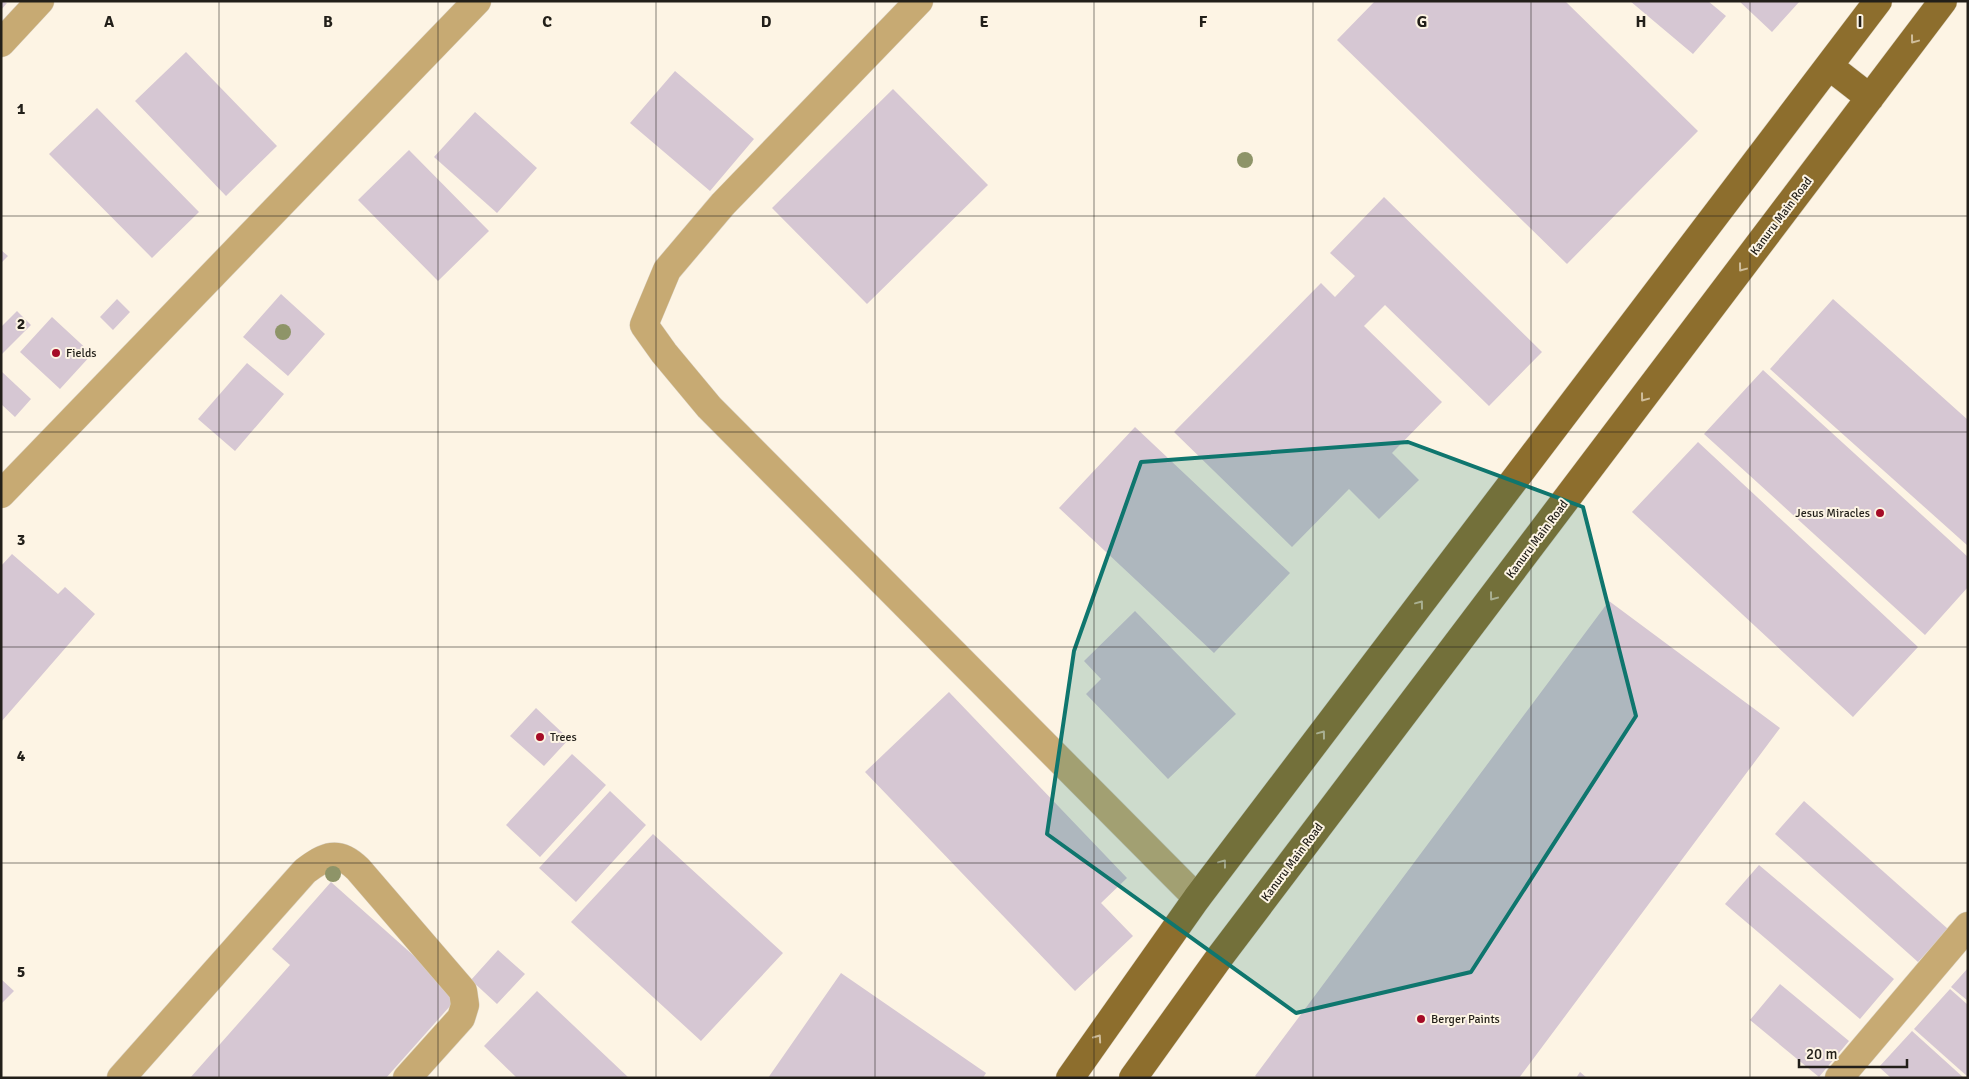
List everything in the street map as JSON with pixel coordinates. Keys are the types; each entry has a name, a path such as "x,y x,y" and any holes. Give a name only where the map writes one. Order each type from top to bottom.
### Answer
{"main road":[{"path":"1070,1078 1197,898 1878,1"},
{"name":"Kanuru Main Road","path":"1133,1078 1225,950 1943,1"},
{"path":"1829,66 1870,98"}],"street":[{"path":"1,43 40,1"},
{"path":"1,494 477,1"},
{"path":"919,1 723,204 667,270 644,325 664,353 710,407 1197,898"},
{"path":"121,1078 305,871 321,860 335,856 348,859 358,869 463,991 465,1005 461,1018 407,1078"},
{"path":"1839,1078 1968,926"}],"highlighted area":[{"path":"1408,442 1583,507 1636,716 1471,972 1296,1013 1047,834 1074,651 1141,462"}],"building":[{"path":"1,1 7,3 1,10"},
{"path":"1375,1 1565,1 1698,131 1567,264 1337,40"},
{"path":"1630,1 1708,1 1726,16 1693,54"},
{"path":"1739,1 1800,1 1772,32"},
{"path":"186,52 277,146 226,196 135,101"},
{"path":"675,71 754,139 710,191 630,123"},
{"path":"893,89 988,185 867,304 772,208"},
{"path":"97,108 199,212 152,258 49,154"},
{"path":"475,112 537,168 497,213 434,157"},
{"path":"409,150 489,231 438,281 358,200"},
{"path":"1384,197 1542,352 1489,406 1385,305 1364,326 1442,402 1392,453 1419,480 1379,519 1349,489 1292,547 1174,432 1321,283 1335,297 1355,276 1330,253"},
{"path":"1,250 8,256 1,263"},
{"path":"281,294 325,334 288,376 243,337"},
{"path":"117,299 130,312 113,330 100,317"},
{"path":"1833,299 1968,420 1968,546 1770,369"},
{"path":"17,311 31,325 1,355 1,327"},
{"name":"Fields","path":"52,317 92,354 60,389 20,352"},
{"path":"247,363 284,394 235,451 198,419"},
{"path":"1763,370 1968,557 1968,587 1925,635 1704,434"},
{"path":"1,371 31,399 15,417 1,404"},
{"path":"1135,427 1290,573 1214,653 1059,508"},
{"path":"1698,442 1918,647 1853,717 1632,512"},
{"path":"12,554 58,594 65,587 95,614 1,722 1,566"},
{"path":"1609,601 1780,728 1519,1078 1258,1078 1255,1076"},
{"path":"1135,611 1236,714 1168,779 1086,694 1101,679 1084,661"},
{"path":"949,692 1127,878 1101,903 1133,936 1075,991 865,772"},
{"name":"Trees","path":"536,708 569,739 544,766 510,736"},
{"path":"572,754 606,785 540,857 506,825"},
{"path":"610,791 646,825 576,902 539,868"},
{"path":"1804,801 1948,929 1918,962 1775,834"},
{"path":"653,834 783,953 701,1041 571,922"},
{"path":"1759,865 1894,979 1860,1019 1725,904"},
{"path":"331,882 459,996 386,1078 190,1078 290,965 272,949"},
{"path":"498,950 525,974 497,1004 471,980"},
{"path":"1968,968 1968,1001 1951,987"},
{"path":"841,973 986,1073 983,1078 768,1078"},
{"path":"1,979 14,991 1,1004"},
{"path":"1780,984 1849,1041 1819,1077 1750,1020"},
{"path":"1950,989 1968,1005 1968,1077 1914,1029"},
{"path":"537,991 629,1078 517,1078 484,1046"},
{"path":"1912,1031 1964,1078 1891,1078 1879,1067"},
{"path":"1580,1072 1587,1078 1576,1078"}],"place":[{"name":"Fields","path":"56,353"},
{"name":"Jesus Miracles","path":"1880,513"},
{"name":"Trees","path":"540,737"},
{"name":"Berger Paints","path":"1421,1019"}]}
